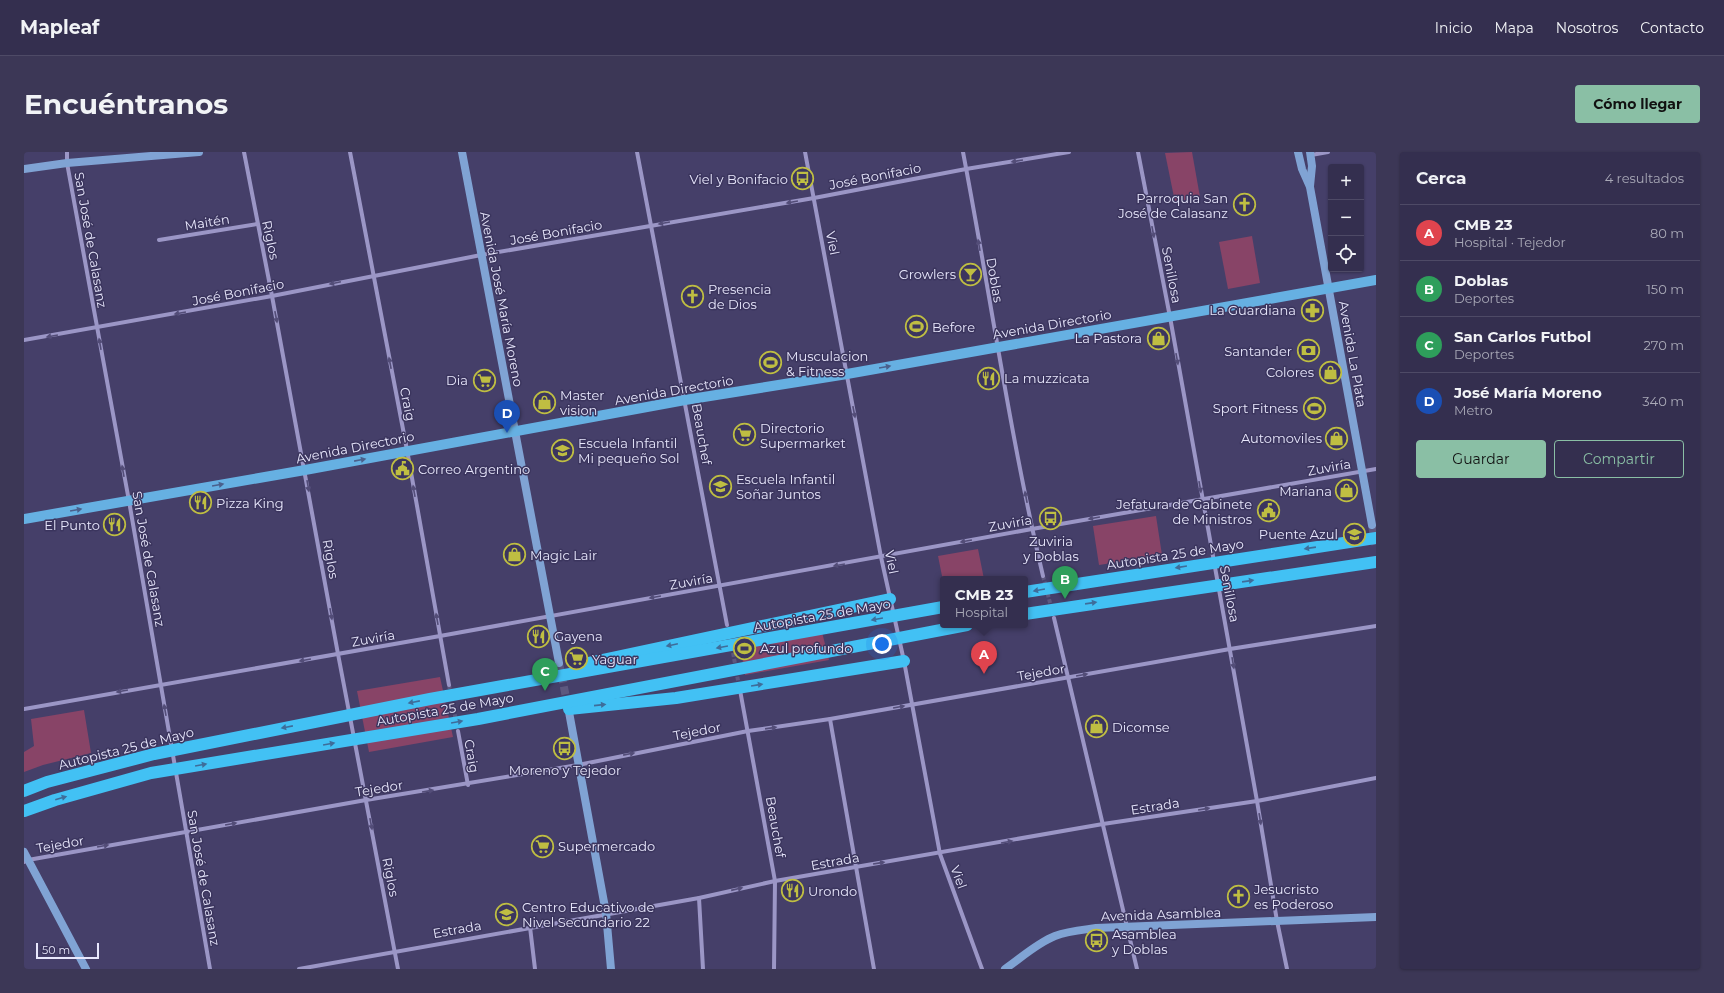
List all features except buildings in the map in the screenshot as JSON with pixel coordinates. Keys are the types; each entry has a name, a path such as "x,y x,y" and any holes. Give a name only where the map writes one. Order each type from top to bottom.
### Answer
{"highway":[{"name":"Autopista 25 de Mayo","path":"1028,592 1376,538"},
{"path":"1028,614 1376,562"},
{"path":"430,699 623,655 890,599"},
{"name":"Autopista 25 de Mayo","path":"24,791 46,782 154,754 430,699 940,608"},
{"name":"Autopista 25 de Mayo","path":"24,811 55,800 151,773 478,719 951,628"},
{"path":"478,719 676,698 904,661"}],"main road":[{"path":"24,169 67,163 199,152"},
{"name":"Avenida José María Moreno","path":"462,152 559,663"},
{"name":"Avenida La Plata","path":"1298,152 1302,169 1310,187 1372,525"},
{"name":"Avenida La Plata","path":"1310,154 1312,166 1310,187"},
{"name":"Avenida Directorio","path":"24,519 305,470 685,400 847,374 1170,318 1376,280"},
{"path":"569,712 606,913 611,969"},
{"path":"25,858 86,969"},
{"name":"Avenida Asamblea","path":"1005,969 1056,935 1096,928 1376,917"}],"street":[{"name":"San José de Calasanz","path":"67,152 67,163 129,501 210,969"},
{"name":"Riglos","path":"244,152 398,969"},
{"name":"Craig","path":"350,152 407,450 449,685"},
{"name":"Beauchef","path":"637,152 727,625"},
{"name":"Viel","path":"805,152 881,557 904,661 940,854 982,969"},
{"name":"Doblas","path":"963,152 997,347 1032,529 1043,576"},
{"name":"José Bonifacio","path":"24,340 272,296 481,255 814,198 966,169 1069,152"},
{"name":"Senillosa","path":"1138,152 1170,318 1257,801 1277,921 1287,969"},
{"path":"1310,154 1328,152"},
{"name":"Maitén","path":"160,240 257,224"},
{"name":"Zuviría","path":"24,709 1376,469"},
{"path":"1054,618 1137,969"},
{"name":"Tejedor","path":"25,858 187,832 366,800 468,785 748,731 830,719 1230,649 1376,626"},
{"name":"Beauchef","path":"740,690 775,881 774,969"},
{"path":"830,719 874,969"},
{"name":"Craig","path":"458,731 468,785"},
{"name":"Estrada","path":"299,969 530,926 699,898 775,881 940,854 1103,824 1257,801 1376,778"},
{"path":"699,898 703,969"},
{"path":"530,926 535,969"}],"shaded area":[{"path":"1192,152 1200,197 1175,202 1165,153"},
{"path":"1252,236 1260,283 1228,289 1219,242"},
{"path":"1156,516 1162,555 1099,565 1093,526"},
{"path":"978,549 983,576 942,576 938,556"},
{"path":"820,624 829,660 745,675 739,639"},
{"path":"440,677 453,737 369,752 357,691"},
{"path":"84,710 91,753 43,765 24,772 24,752 34,746 31,719"}],"tunnel":[{"path":"1372,525 1376,548"},
{"path":"1043,576 1054,618"},
{"path":"732,647 739,686"},
{"path":"559,663 568,707"},
{"path":"449,685 456,721"}],"place":[{"name":"Viel y Bonifacio","path":"803,179"},
{"name":"Parroquia San José de Calasanz","path":"1244,205"},
{"name":"Growlers","path":"971,274"},
{"name":"Presencia de Dios","path":"693,296"},
{"name":"La Guardiana","path":"1312,310"},
{"name":"Before","path":"917,327"},
{"name":"La Pastora","path":"1158,338"},
{"name":"Santander","path":"1308,351"},
{"name":"Musculacion & Fitness","path":"771,363"},
{"name":"Colores","path":"1330,372"},
{"name":"La muzzicata","path":"988,378"},
{"name":"Dia","path":"484,380"},
{"name":"Master vision","path":"544,402"},
{"name":"Sport Fitness","path":"1314,408"},
{"name":"José María Moreno","path":"507,433"},
{"name":"Directorio Supermarket","path":"744,435"},
{"name":"Automoviles","path":"1337,438"},
{"name":"Escuela Infantil Mi pequeño Sol","path":"563,450"},
{"name":"Correo Argentino","path":"403,469"},
{"name":"Escuela Infantil Soñar Juntos","path":"720,486"},
{"name":"Mariana","path":"1347,491"},
{"name":"Pizza King","path":"201,503"},
{"name":"Jefatura de Gabinete de Ministros","path":"1268,511"},
{"name":"Zuviria y Doblas","path":"1051,519"},
{"name":"El Punto","path":"115,525"},
{"name":"Puente Azul","path":"1354,534"},
{"name":"Magic Lair","path":"515,555"},
{"name":"Doblas","path":"1065,599"},
{"name":"Gayena","path":"538,636"},
{"name":"Azul profundo","path":"744,648"},
{"name":"Yaguar","path":"576,659"},
{"name":"CMB 23","path":"984,674"},
{"name":"San Carlos Futbol","path":"545,691"},
{"name":"Dicomse","path":"1096,727"},
{"name":"Moreno y Tejedor","path":"565,748"},
{"name":"Supermercado","path":"542,846"},
{"name":"Urondo","path":"793,891"},
{"name":"Jesucristo es Poderoso","path":"1238,896"},
{"name":"Centro Educativo de Nivel Secundario 22","path":"507,914"},
{"name":"Asamblea y Doblas","path":"1097,941"}]}
